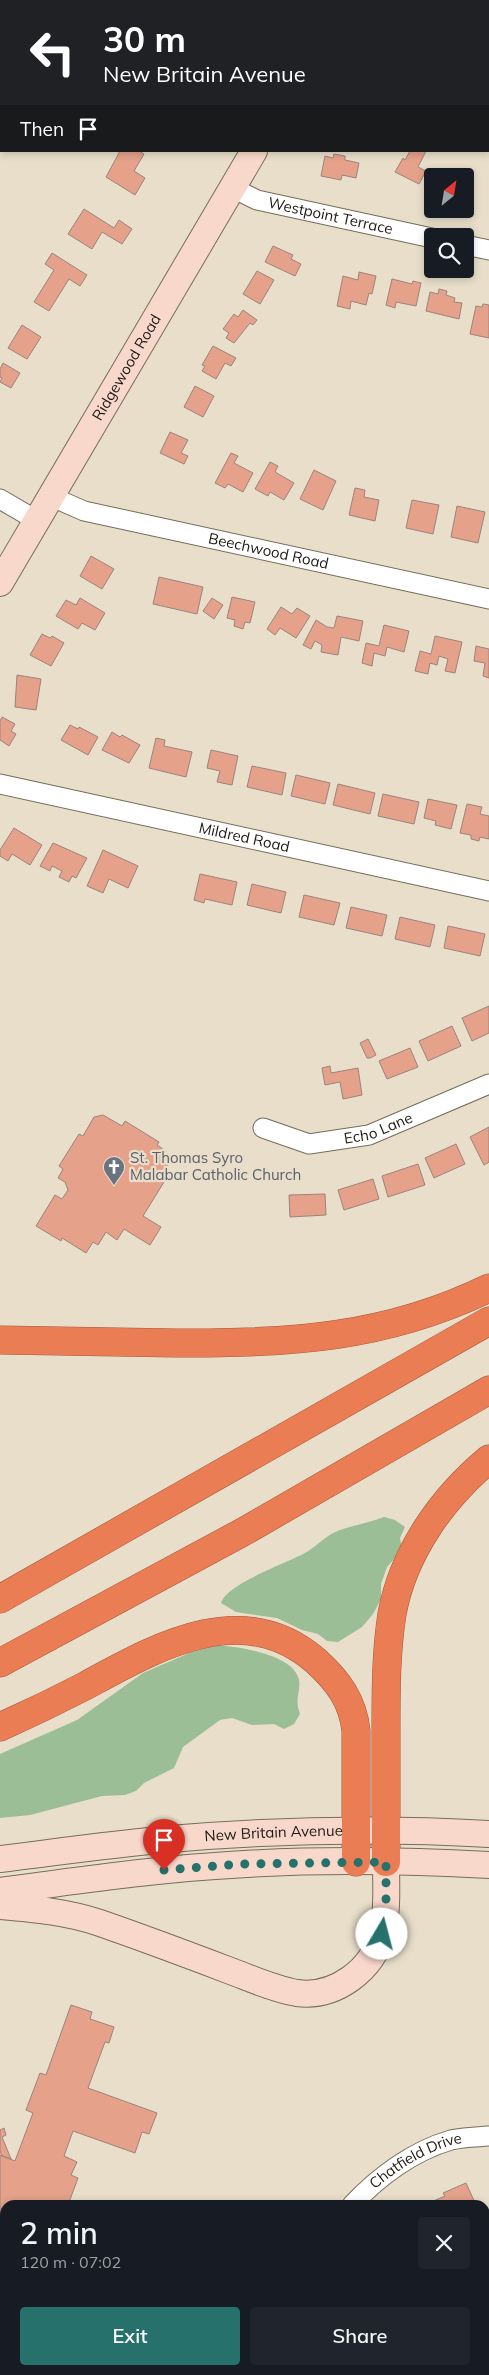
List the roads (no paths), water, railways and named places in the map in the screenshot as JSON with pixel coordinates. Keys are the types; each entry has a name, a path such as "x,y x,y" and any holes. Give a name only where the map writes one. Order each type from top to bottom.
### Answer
{"highway":[{"path":"0,1340 238,1343 306,1340 359,1332 402,1322 489,1288"},
{"path":"0,1599 489,1321"},
{"path":"0,1663 243,1532 489,1390"},
{"path":"386,1862 388,1656 395,1600 408,1564 425,1531 454,1492 489,1459"},
{"path":"0,1727 172,1643 227,1630 248,1630 268,1634 290,1643 313,1659 335,1680 350,1704 356,1731 356,1862"}],"main road":[{"name":"Ridgewood Road","path":"0,583 253,152"},
{"name":"New Britain Avenue","path":"0,1859 169,1839 266,1833 356,1831 489,1834"},
{"name":"New Britain Avenue","path":"0,1891 137,1873 215,1866 356,1862 489,1865"},
{"path":"0,1906 50,1911 86,1918 261,1982 297,1993 314,1992 332,1989 350,1979 362,1970 374,1953 385,1921 386,1862"}],"street":[{"name":"Westpoint Terrace","path":"233,188 258,200 424,236"},
{"path":"474,246 489,250"},
{"name":"Beechwood Road","path":"50,496 84,511 489,599"},
{"path":"0,499 36,520"},
{"name":"Mildred Road","path":"0,784 489,891"},
{"name":"Echo Lane","path":"263,1128 309,1144 369,1135 489,1084"},
{"name":"Chatfield Drive","path":"357,2200 383,2176 420,2153 452,2140 489,2136"}],"place":[{"name":"St. Thomas Syro Malabar Catholic Church","path":"114,1186"}]}
